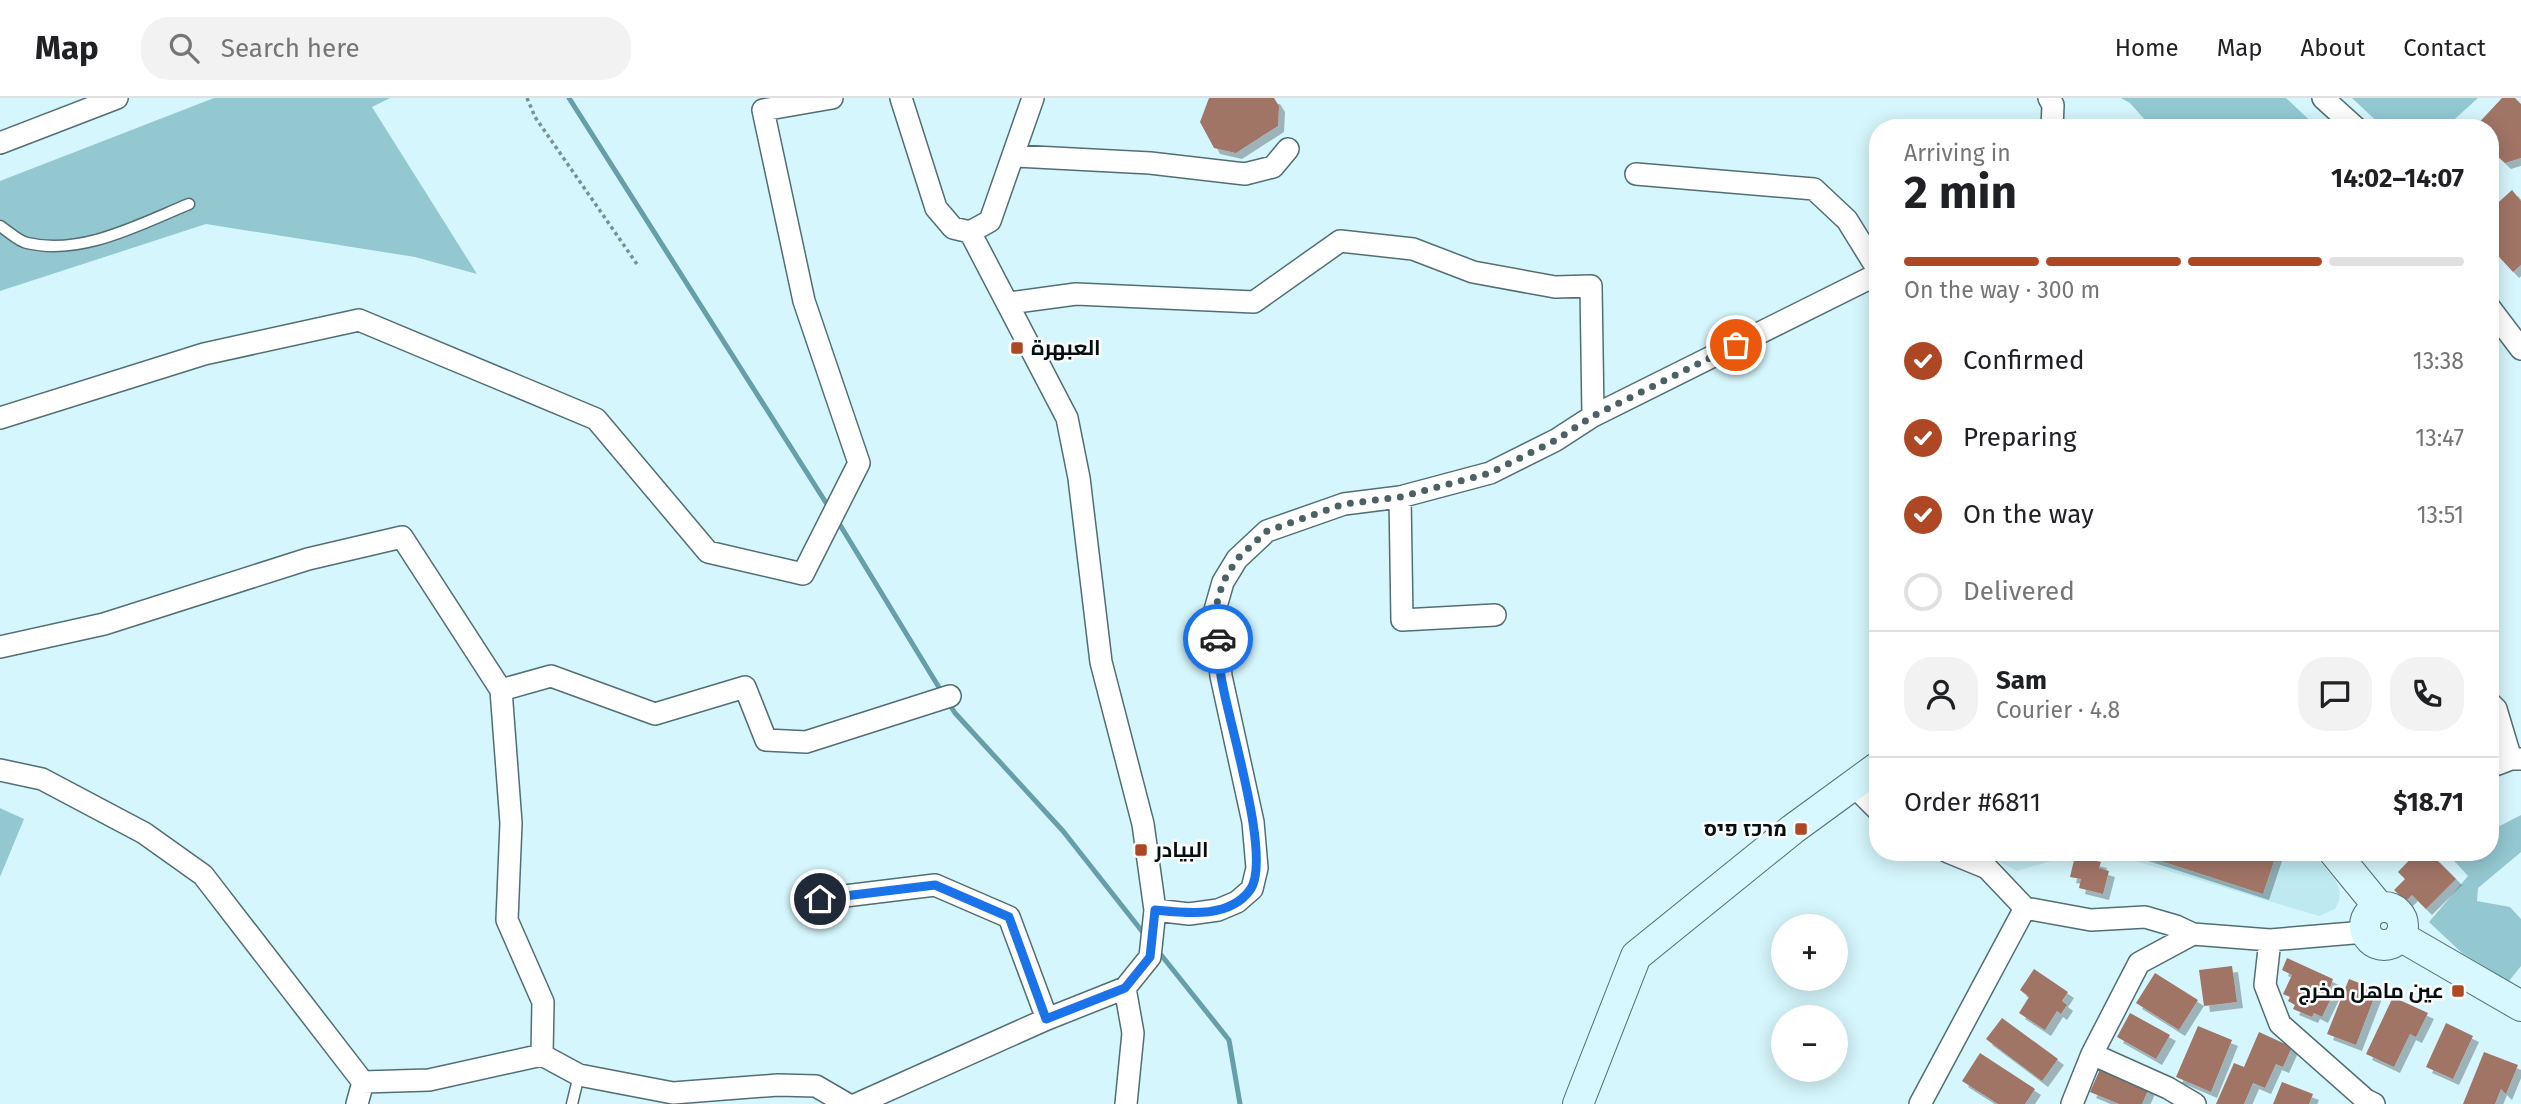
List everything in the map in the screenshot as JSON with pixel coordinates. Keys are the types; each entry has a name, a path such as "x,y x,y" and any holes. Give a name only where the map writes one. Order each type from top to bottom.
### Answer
{"street":[{"path":"0,143 117,98"},
{"path":"0,418 204,355 359,320 596,419 708,552 803,574 859,463 804,301 763,110 832,98"},
{"path":"901,98 936,208 953,228 970,232 990,221 1033,98"},
{"path":"2049,98 2053,105 2052,119"},
{"path":"2323,98 2346,119"},
{"path":"1014,156 1150,163 1245,174 1273,167 1288,149"},
{"path":"1636,174 1814,189 1847,220 1869,257"},
{"path":"857,1104 1046,1019 1125,988 1150,957 1155,910 1143,824 1101,662 1079,478 1067,418 970,232"},
{"path":"1009,303 1076,294 1254,302 1340,241 1413,249 1474,272 1555,287 1591,286 1593,416"},
{"path":"1155,910 1189,914 1218,910 1237,902 1252,888 1256,868 1253,822 1221,676 1215,610 1223,582 1237,559 1267,531 1344,504 1400,497 1490,473 1556,440 1593,416 1869,277"},
{"path":"2499,320 2521,349"},
{"path":"1400,497 1402,620 1495,615"},
{"path":"0,647 104,624 308,559 402,537 501,690 511,823 507,920 543,1002 542,1055"},
{"path":"501,690 551,676 655,714 745,687 766,740 806,742 950,696"},
{"path":"2499,716 2516,759 2499,764"},
{"path":"0,770 42,779 144,833 203,875 363,1082"},
{"path":"1578,1104 1636,957 1793,829 1869,773"},
{"path":"1853,785 1869,801"},
{"path":"1970,861 1987,868 2025,908 2091,920 2145,917 2193,934 2270,940 2372,920"},
{"path":"2339,861 2372,920 2372,942 2390,944 2400,936 2521,1006"},
{"path":"820,899 935,885 1009,917 1046,1019"},
{"path":"1920,1104 2025,908"},
{"path":"2072,1104 2092,1054 2139,963 2193,934"},
{"path":"2270,940 2265,985 2280,1024 2366,1100 2374,1104"},
{"path":"1125,988 1133,1033 1126,1104"},
{"path":"2092,1054 2168,1088 2194,1104"},
{"path":"363,1082 429,1080 542,1055 579,1075 673,1093 778,1084 816,1086 847,1104"},
{"path":"358,1104 363,1082"}],"lane":[{"path":"0,226 26,243 63,246 104,238 189,204"},
{"path":"572,1104 579,1075"}],"path":[{"path":"527,98 534,117 639,267"}],"shaded area":[{"path":"214,98 390,98 372,107 477,274 415,257 206,224 0,291 0,181"},
{"path":"2121,98 2286,98 2308,119 2144,119 2130,103"},
{"path":"2352,98 2478,98 2455,119 2374,119"},
{"path":"0,808 24,819 0,877"},
{"path":"2521,815 2521,852 2478,888 2477,901 2510,907 2521,919 2521,966 2509,981 2462,953 2429,922 2468,876 2454,861 2499,861 2499,826"},
{"path":"1997,861 2051,861 2017,871"},
{"path":"2135,861 2319,861 2336,881 2340,892 2335,909 2319,916"}],"building":[{"path":"1209,98 1274,98 1279,106 1278,126 1236,153 1214,148 1200,122"},
{"path":"2502,98 2515,98 2521,104 2521,158 2505,163 2499,157 2499,119 2482,119"},
{"path":"2512,190 2521,201 2521,265 2513,272 2499,257 2499,202"},
{"path":"2074,861 2101,862 2099,868 2109,871 2103,894 2079,888 2081,879 2070,877"},
{"path":"2161,861 2274,861 2263,894"},
{"path":"2408,861 2438,861 2456,879 2426,909 2412,895 2406,901 2394,890 2405,879 2398,872"},
{"path":"2287,958 2333,979 2329,990 2334,992 2322,1017 2314,1013 2312,1017 2293,1009 2295,1005 2288,1001 2290,997 2283,994 2292,975 2282,970"},
{"path":"2232,966 2237,1002 2204,1006 2199,970"},
{"path":"2034,969 2068,992 2062,1001 2067,1005 2061,1014 2057,1011 2045,1030 2019,1013 2029,997 2020,990"},
{"path":"2155,973 2198,1000 2179,1030 2136,1003"},
{"path":"2349,979 2377,990 2356,1045 2327,1034"},
{"path":"2393,997 2428,1013 2416,1037 2410,1034 2394,1067 2366,1054"},
{"path":"2130,1013 2170,1035 2156,1059 2117,1037"},
{"path":"2002,1018 2058,1059 2042,1081 1986,1039"},
{"path":"2446,1023 2473,1036 2453,1079 2426,1067"},
{"path":"2198,1026 2232,1040 2211,1092 2176,1077"},
{"path":"2259,1032 2292,1047 2283,1067 2276,1064 2265,1088 2253,1083 2244,1104 2216,1104 2234,1063 2244,1067"},
{"path":"2484,1052 2518,1065 2506,1094 2501,1089 2495,1104 2463,1104"},
{"path":"1980,1053 2035,1089 2025,1104 1998,1104 1962,1081"},
{"path":"2101,1067 2149,1088 2142,1104 2119,1104 2090,1092"},
{"path":"2282,1082 2313,1094 2309,1104 2273,1104"}],"waterway":[{"path":"569,98 830,509"},
{"path":"837,520 943,694"},
{"path":"948,702 1063,831 1145,935"},
{"path":"1158,951 1229,1040 1240,1104"}],"way so far":[{"path":"1218,639 1215,610 1223,582 1237,559 1267,531 1344,504 1400,497 1490,473 1556,440 1593,416 1736,345"}],"place":[{"name":"العبهرة","path":"1017,348"},
{"name":"מרכז פיס","path":"1801,829"},
{"name":"البيادر","path":"1141,850"},
{"name":"عين ماهل مخرج","path":"2458,991"}],"route":[{"path":"820,899 935,885 1009,917 1046,1019 1125,988 1150,957 1155,910 1189,914 1218,910 1237,902 1252,888 1256,868 1253,822 1221,676 1218,639"}]}
